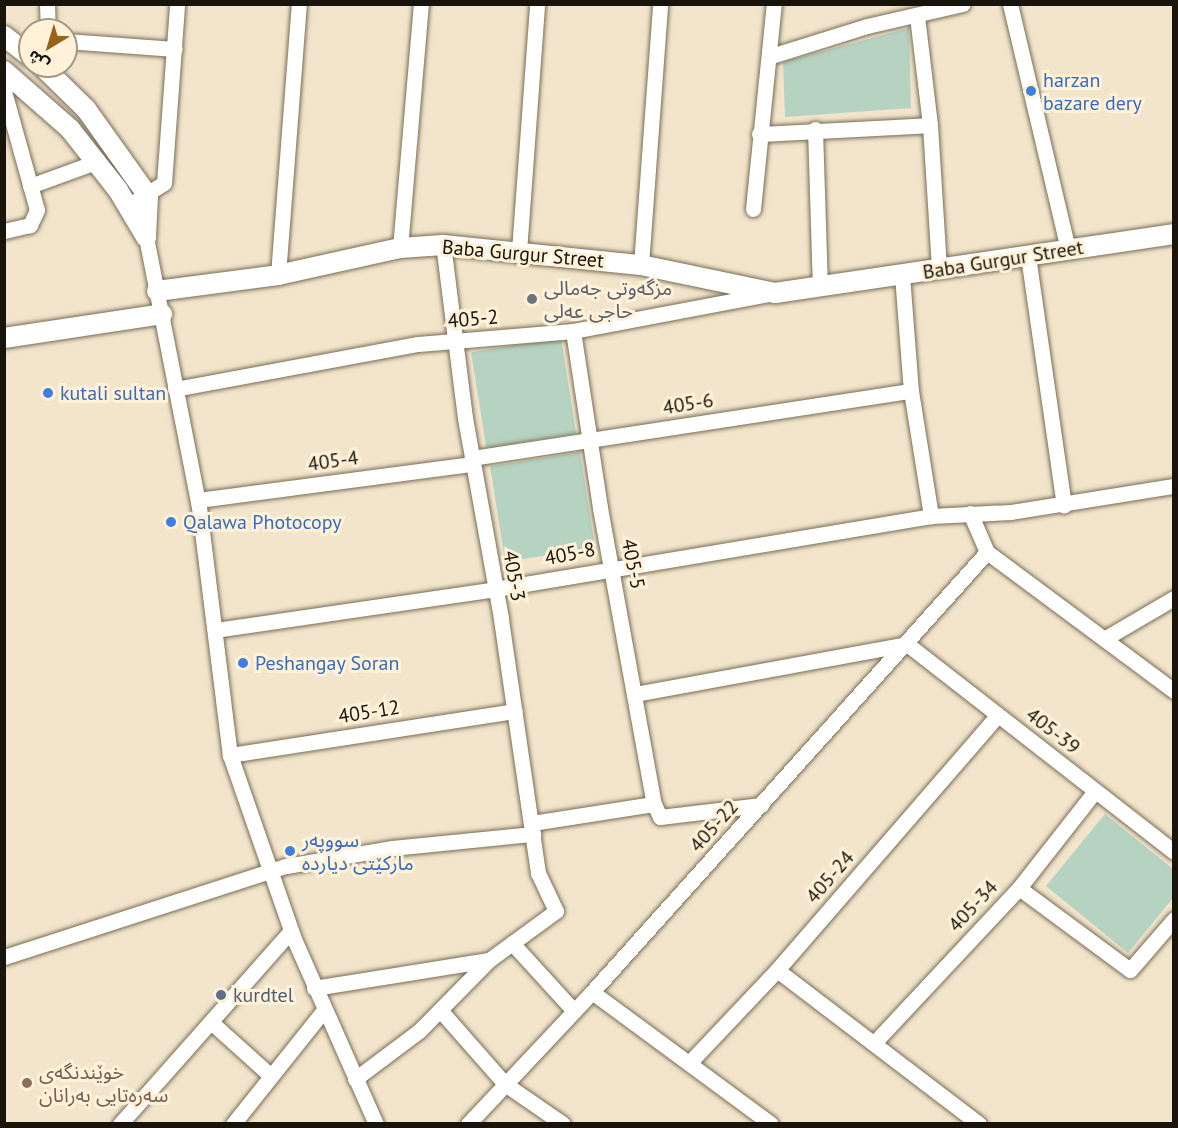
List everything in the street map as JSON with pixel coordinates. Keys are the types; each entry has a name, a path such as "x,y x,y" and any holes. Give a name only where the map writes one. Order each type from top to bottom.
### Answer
{"street":[{"path":"129,205 148,196 164,183 177,4"},
{"path":"278,275 299,4"},
{"path":"400,248 421,4"},
{"path":"519,251 537,4"},
{"path":"641,265 660,4"},
{"path":"753,209 759,134 771,56 774,4"},
{"path":"771,56 867,26 962,4"},
{"path":"1010,4 1068,250"},
{"path":"917,16 930,125 939,270"},
{"path":"4,36 18,47"},
{"path":"78,42 175,49"},
{"path":"4,71 56,113 129,205 146,237"},
{"path":"54,78 86,109 148,196 146,237 198,500 230,755 269,873 291,930 314,988 376,1124"},
{"path":"4,91 37,210 34,220 4,231"},
{"path":"759,134 814,129 930,125"},
{"path":"814,129 820,286"},
{"path":"30,186 96,162"},
{"name":"Baba Gurgur Street","path":"157,291 278,275 400,248 443,245 641,265 775,293 1173,234"},
{"name":"405-3","path":"443,245 455,342 515,711 538,873 556,911 512,943"},
{"path":"1028,256 1064,505"},
{"path":"902,275 911,391 931,516"},
{"name":"405-2","path":"176,389 418,344 573,331 775,293"},
{"path":"4,338 162,314"},
{"name":"405-5","path":"573,331 590,441 654,804"},
{"name":"405-6","path":"473,460 911,391"},
{"name":"405-4","path":"198,500 473,460"},
{"name":"405-8","path":"215,630 495,589 612,567 931,516 1064,505 1173,486"},
{"path":"970,513 987,552 1173,691"},
{"name":"405-22","path":"468,1124 592,992 907,644 987,552"},
{"path":"1104,639 1173,598"},
{"path":"635,694 907,644"},
{"name":"405-39","path":"907,644 1173,852"},
{"name":"405-12","path":"230,755 515,711"},
{"name":"405-24","path":"690,1062 777,970 998,715"},
{"name":"405-34","path":"874,1043 1019,888 1095,791"},
{"path":"4,957 286,866 392,848 532,829 654,804 660,817 761,805"},
{"path":"1019,888 1131,970 1173,919"},
{"path":"120,1124 291,930"},
{"path":"355,1079 419,1031 489,960 512,943 574,1011"},
{"path":"314,988 489,960"},
{"path":"777,970 979,1124"},
{"path":"592,992 690,1062 771,1124"},
{"path":"233,1124 324,1010"},
{"path":"440,1010 505,1084 563,1124"},
{"path":"211,1022 271,1076"}],"green space":[{"path":"909,28 911,108 785,117 783,62"},
{"path":"561,338 576,434 486,448 471,352"},
{"path":"580,452 595,548 505,562 490,466"},
{"path":"1105,814 1173,869 1173,898 1128,953 1046,886"}],"place":[{"name":"harzan bazare dery","path":"1031,91"},
{"name":"مزگەوتی جەمالی حاجی عەلی","path":"532,299"},
{"name":"kutali sultan","path":"48,393"},
{"name":"Qalawa Photocopy","path":"171,522"},
{"name":"Peshangay Soran","path":"243,663"},
{"name":"سووپەر مارکێتی دیاردە","path":"290,851"},
{"name":"kurdtel","path":"221,995"},
{"name":"خوێندنگەی سەرەتایی بەرانان","path":"27,1083"}]}
